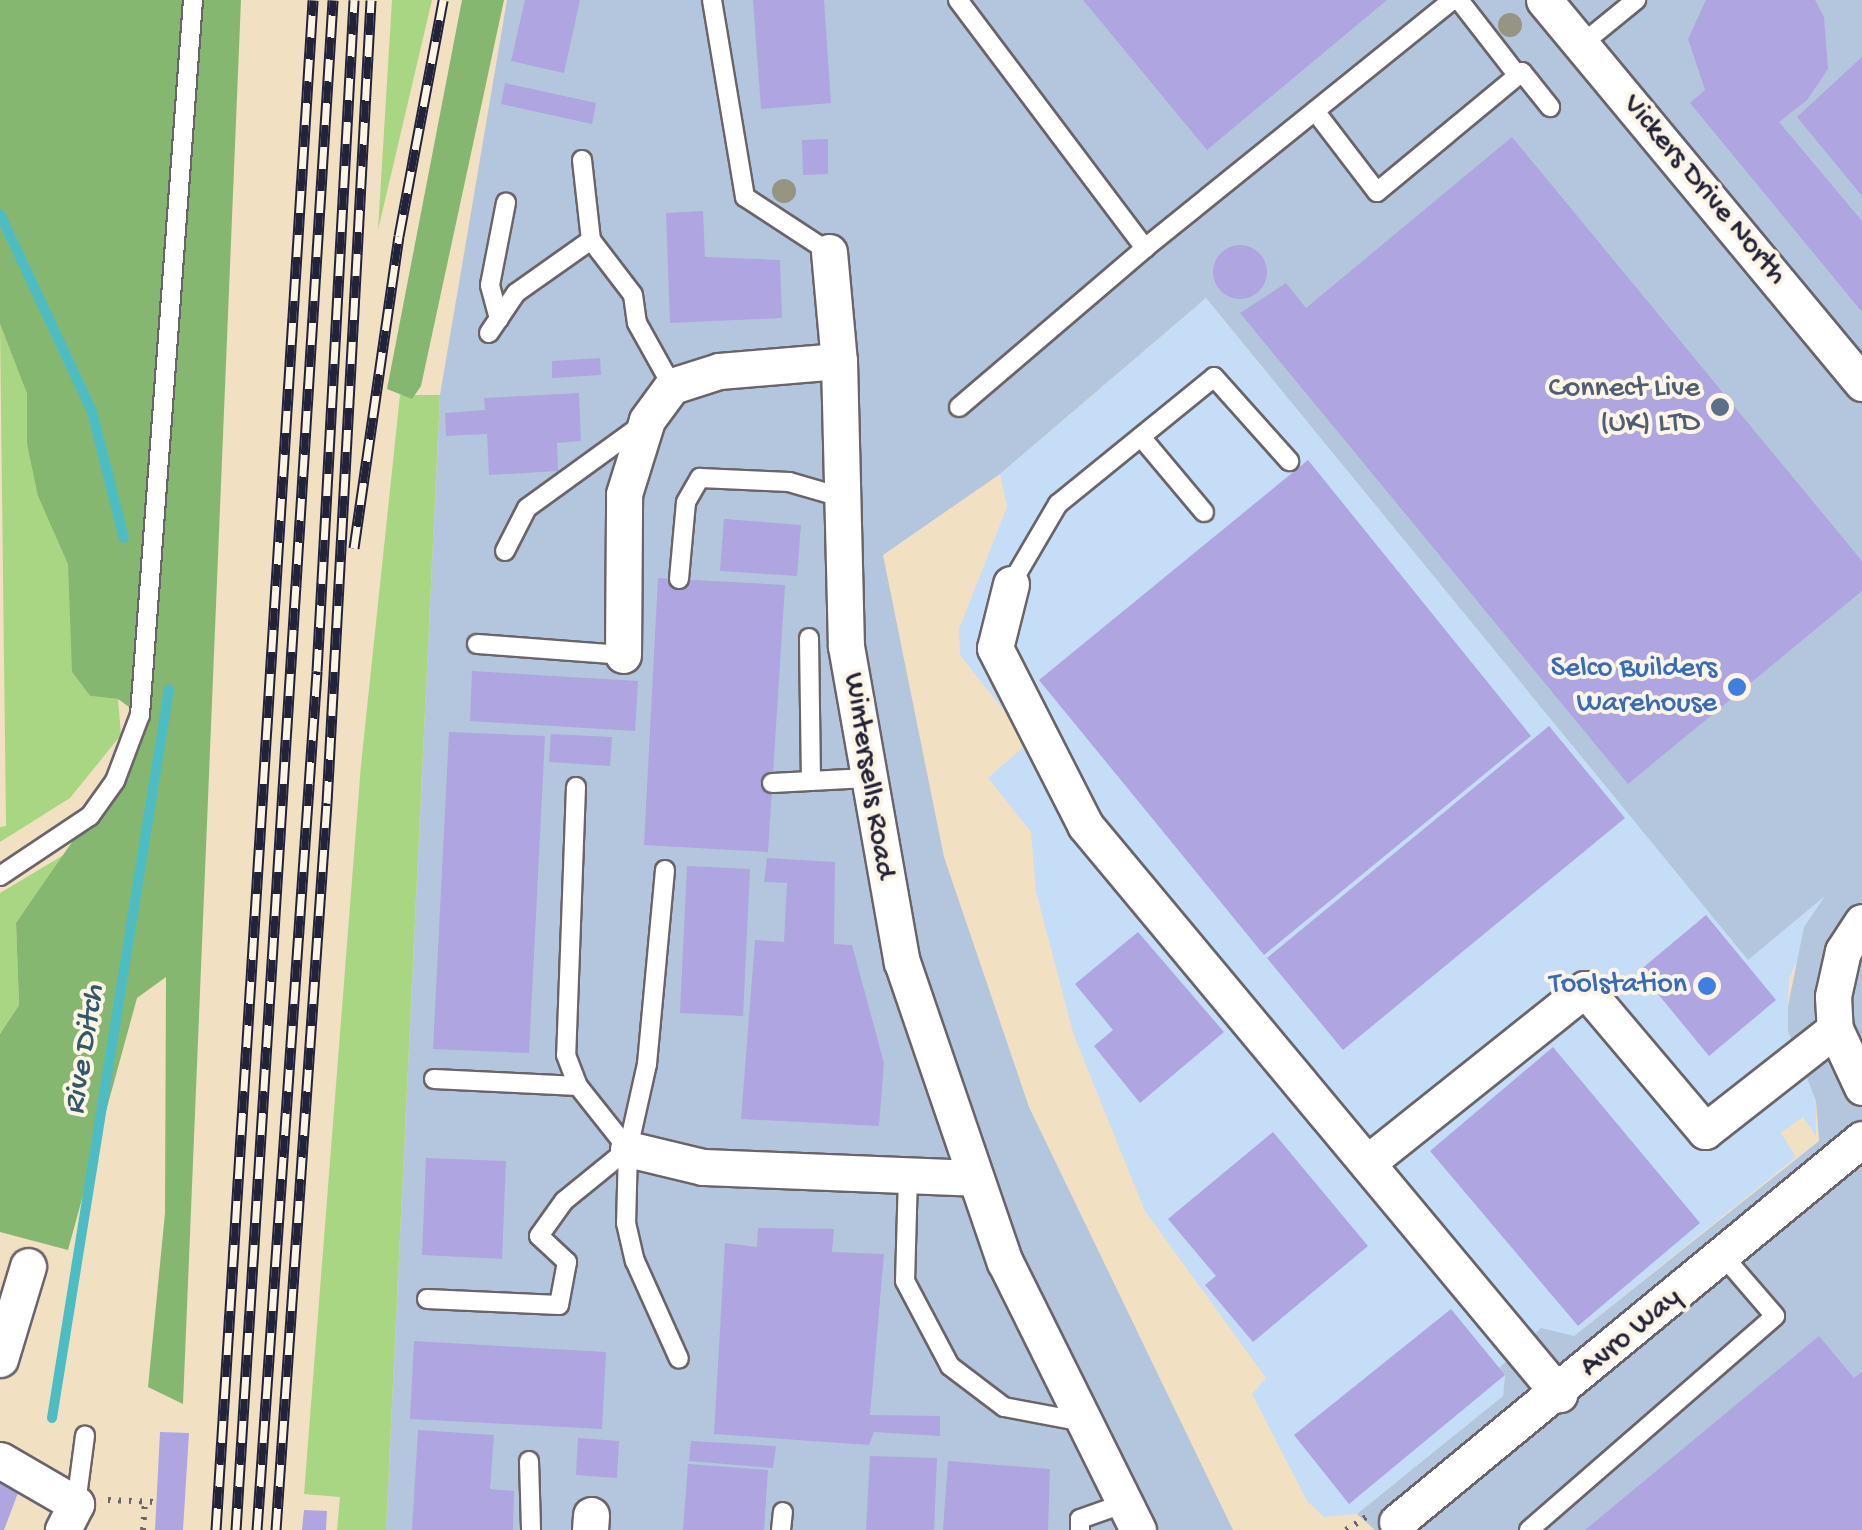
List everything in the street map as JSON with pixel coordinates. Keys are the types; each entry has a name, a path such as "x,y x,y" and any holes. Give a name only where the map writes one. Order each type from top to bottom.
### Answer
{"street":[{"name":"Vickers Drive North","path":"1544,0 1862,383"},
{"name":"Wintersells Road","path":"829,252 844,498 846,646 902,962 975,1178 1078,1421 1130,1517"},
{"path":"622,655 624,494 647,420 672,386 720,371 838,361"},
{"path":"1010,584 996,648 1086,825 1559,1394"},
{"path":"1862,922 1843,951 1833,996 1835,1029 1862,1087"},
{"path":"1366,1163 1585,989 1704,1131 1835,1029"},
{"name":"Avro Way","path":"1397,1522 1559,1394 1862,1139"},
{"path":"628,1149 703,1167 975,1178"},
{"path":"0,1359 28,1266"},
{"path":"0,1460 72,1512"}],"lane":[{"path":"0,876 90,816 115,781 140,715 192,0"},
{"path":"712,0 745,197 829,252"},
{"path":"958,0 1145,248"},
{"path":"959,407 1145,248 1456,0 1518,76"},
{"path":"1582,44 1636,0"},
{"path":"1316,111 1377,192 1522,72 1550,107"},
{"path":"582,160 591,240 633,295 637,323 672,386"},
{"path":"506,203 490,285 494,326 516,293 591,240"},
{"path":"1010,584 1058,504 1214,377 1288,461"},
{"path":"506,552 527,508 647,420"},
{"path":"1141,437 1204,512"},
{"path":"679,579 686,502 700,478 790,482 844,498"},
{"path":"809,638 811,781"},
{"path":"477,644 622,655"},
{"path":"772,783 868,778"},
{"path":"576,787 566,1055 578,1086 628,1149"},
{"path":"665,870 647,1064 628,1149 631,1242 679,1360"},
{"path":"434,1079 578,1086"},
{"path":"427,1299 559,1305 566,1262 539,1236 564,1201 628,1149"},
{"path":"908,1175 905,1280 950,1366 1004,1407 1078,1421"},
{"path":"1529,1530 1774,1316 1724,1257"},
{"path":"72,1512 86,1436"},
{"path":"529,1461 532,1530"},
{"path":"1080,1530 1080,1519 1130,1517"}],"path":[{"path":"143,1530 145,1501"},
{"path":"72,1512 157,1502"}],"shaded area":[{"path":"507,0 1862,0 1862,1530 1375,1530 1357,1514 1503,1396 1505,1375 1499,1368 1541,1328 1574,1336 1819,1141 1816,1101 1788,1031 1788,1006 1804,927 1825,896 1748,960 1206,298 1000,474 883,555 944,857 1029,1107 1233,1530 386,1530 440,395"},
{"path":"1206,298 1748,959 1828,891 1789,979 1788,1031 1816,1101 1816,1136 1803,1117 1781,1133 1796,1157 1574,1336 1505,1375 1503,1396 1357,1514 1324,1517 1307,1501 1252,1394 1266,1378 1145,1211 1074,1036 1036,892 1031,832 988,778 1029,742 960,655 959,629 1007,507 1000,474"}],"green space":[{"path":"0,0 241,0 183,1404 148,1387 165,1213 166,977 137,998 68,1250 0,1232 0,1034 19,1005 16,923 90,816 140,715 118,699 90,696 72,672 68,564 38,496 27,444 27,394 0,324"},
{"path":"392,0 432,0 378,230"},
{"path":"462,0 504,0 421,386 412,399 387,389"},
{"path":"0,324 27,394 27,444 76,565 72,672 90,696 118,699 121,735 70,798 0,842 0,827 6,826"},
{"path":"400,395 440,395 386,1530 337,1530 340,1497 304,1494 361,765"},
{"path":"67,853 16,923 19,1005 0,1034 0,893"}],"building":[{"path":"525,0 580,0 564,73 511,61"},
{"path":"753,0 824,0 831,103 761,109"},
{"path":"1083,0 1387,0 1207,150"},
{"path":"1706,0 1815,0 1824,17 1828,69 1807,100 1779,122 1862,221 1862,312 1690,103 1705,90 1688,39"},
{"path":"1862,57 1862,196 1797,117"},
{"path":"505,83 596,103 592,124 501,104"},
{"path":"1512,137 1862,561 1862,591 1628,784 1240,313 1286,283 1306,308"},
{"path":"828,139 828,174 803,175 802,140"},
{"path":"703,211 705,257 780,260 782,318 670,323 666,213"},
{"path":"1240,245 1259,253 1267,272 1259,291 1240,299 1221,291 1213,272 1221,253"},
{"path":"600,358 601,375 552,378 552,361"},
{"path":"579,393 581,441 557,443 558,471 489,475 487,434 446,436 445,413 485,410 484,398"},
{"path":"1308,460 1531,736 1264,955 1039,680"},
{"path":"724,519 801,525 797,576 720,571"},
{"path":"658,578 785,585 768,852 644,845"},
{"path":"472,671 638,681 635,731 470,721"},
{"path":"1549,726 1625,818 1343,1050 1267,958"},
{"path":"449,732 545,736 529,1053 433,1049"},
{"path":"551,734 612,737 610,766 549,762"},
{"path":"767,858 835,862 834,944 852,945 884,1063 879,1126 741,1119 755,940 784,942 787,883 764,882"},
{"path":"687,866 750,869 743,1016 680,1013"},
{"name":"Toolstation","path":"1706,915 1776,1000 1709,1056 1639,971"},
{"path":"1138,932 1224,1032 1140,1103 1094,1046 1113,1030 1075,984"},
{"path":"1553,1047 1700,1223 1578,1326 1430,1151"},
{"path":"1273,1132 1368,1246 1253,1342 1205,1285 1216,1276 1168,1219"},
{"path":"426,1158 506,1161 502,1259 422,1255"},
{"path":"758,1228 834,1229 832,1252 884,1254 870,1415 940,1416 940,1436 874,1432 869,1445 714,1434 725,1243 757,1247"},
{"path":"1451,1309 1505,1375 1349,1504 1294,1435"},
{"path":"1819,1336 1854,1378 1862,1372 1862,1530 1585,1530"},
{"path":"414,1341 606,1352 602,1429 410,1419"},
{"path":"418,1430 494,1435 490,1489 514,1491 513,1530 412,1530"},
{"path":"160,1432 189,1433 183,1530 155,1530"},
{"path":"578,1438 619,1441 617,1478 576,1475"},
{"path":"691,1441 776,1446 773,1468 689,1461"},
{"path":"870,1456 937,1458 934,1530 866,1530"},
{"path":"948,1461 1050,1469 1048,1530 943,1530"},
{"path":"688,1464 768,1470 764,1530 683,1530"},
{"path":"0,1477 21,1485 4,1530 0,1530"},
{"path":"304,1510 327,1511 326,1530 302,1530"}],"waterway":[{"name":"Rive Ditch","path":"0,214 92,411 124,538"},
{"name":"Rive Ditch","path":"52,1418 169,689"}],"railway":[{"path":"216,1530 313,0"},
{"path":"236,1530 333,0"},
{"path":"257,1530 317,671 354,0"},
{"path":"276,1530 327,803 371,0"},
{"path":"354,548 399,236 443,0"}],"place":[{"name":"Connect Live (UK) LTD","path":"1720,407"},
{"name":"Selco Builders Warehouse","path":"1737,687"},
{"name":"Toolstation","path":"1707,986"}]}
